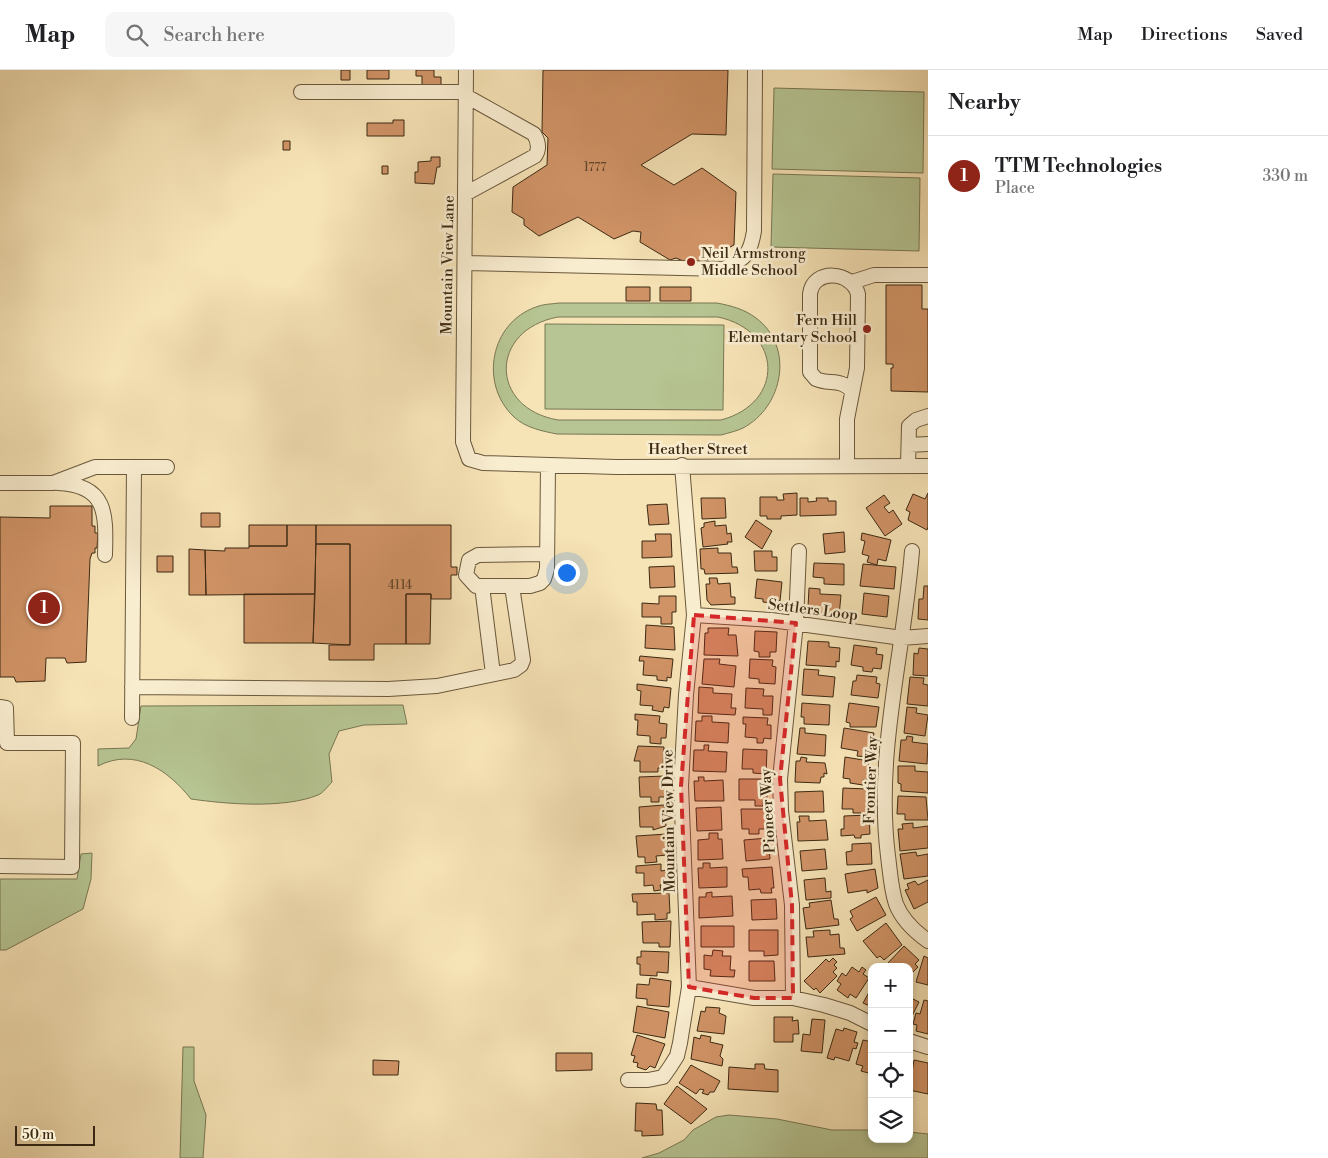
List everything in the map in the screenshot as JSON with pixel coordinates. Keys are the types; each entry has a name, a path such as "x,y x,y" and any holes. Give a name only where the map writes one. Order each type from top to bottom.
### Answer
{"street":[{"name":"Mountain View Lane","path":"466,70 463,442 469,459"},
{"path":"465,263 724,269 744,259 749,253 754,231 755,70"},
{"path":"302,92 466,94 534,134 538,147 535,156 465,194"},
{"path":"852,282 874,276 928,275"},
{"path":"847,466 847,419 857,368 858,294 852,282 845,277 826,276 812,284 810,294 809,367 816,379 846,384 852,391"},
{"path":"908,466 909,426 924,416 928,416"},
{"path":"909,444 928,444"},
{"name":"Heather Street","path":"469,459 483,464 548,465 928,466"},
{"path":"547,554 483,554 473,557 467,565 466,575 472,583 482,586 530,586 540,583 546,574 547,554 548,465"},
{"name":"Mountain View Drive","path":"628,1080 648,1080 663,1076 670,1068 677,1056 690,987 681,786 686,695 694,615 682,465"},
{"path":"52,483 95,467 167,467"},
{"path":"132,718 134,467"},
{"path":"0,483 74,484 97,496 103,509 106,524 105,555"},
{"name":"Pioneer Way","path":"793,998 792,905 781,811 780,779 796,623 799,551"},
{"name":"Frontier Way","path":"912,551 902,638 886,745 884,818 896,904 903,918 915,932 928,941"},
{"path":"482,586 493,674"},
{"path":"132,687 388,689 437,686 514,670 521,665 523,660 512,586"},
{"name":"Settlers Loop","path":"694,615 796,623 902,638 928,636"},
{"path":"0,866 72,866 73,743 7,743 3,708"},
{"path":"690,987 754,998 793,998 841,1010 868,1022"},
{"path":"913,1042 928,1047"}],"highlighted area":[{"path":"694,615 796,623 780,779 792,905 793,998 754,998 689,987 681,786"}],"green space":[{"path":"774,88 924,92 923,173 772,169"},
{"path":"773,174 920,178 919,251 771,247"},
{"path":"556,303 717,303 742,310 756,318 768,330 776,344 780,360 775,392 757,418 743,428 721,435 557,434 529,426 514,417 503,403 496,388 493,372 495,356 500,340 508,326 520,315 539,306","holes":["558,317 718,317 739,325 755,337 764,351 768,367 765,384 757,399 742,411 721,420 558,420 535,413 519,401 509,386 506,369 509,352 519,337 535,325"]},
{"path":"545,324 724,325 723,410 545,409"},
{"path":"403,705 407,724 364,725 339,731 329,754 332,782 320,794 289,802 255,804 191,799 172,779 150,764 138,760 125,759 98,766 98,749 129,748 136,739 141,706"},
{"path":"92,853 91,879 83,909 6,950 0,950 0,879 77,879 81,854"},
{"path":"183,1047 194,1047 194,1081 206,1115 203,1158 180,1158"},
{"path":"729,1115 777,1119 832,1130 868,1130 868,1143 913,1143 913,1132 928,1134 928,1158 642,1158 659,1153 684,1140 693,1130 716,1117"}],"building":[{"path":"341,70 350,70 350,80 341,80"},
{"path":"367,70 389,70 389,79 367,79"},
{"path":"416,70 434,70 434,77 441,77 441,85 422,85 422,76 416,76"},
{"path":"543,70 728,70 726,135 692,134 641,165 674,185 702,168 736,192 734,245 695,266 676,258 670,260 640,242 641,232 633,231 614,239 578,217 539,236 524,225 524,219 512,212 513,187 547,165 548,138 542,132"},
{"path":"393,120 404,120 404,136 367,136 367,123 393,123"},
{"path":"283,141 290,141 290,150 283,150"},
{"path":"431,157 440,157 440,167 437,167 434,184 415,183 415,172 418,172 418,162 431,161"},
{"path":"382,166 388,166 388,174 382,174"},
{"path":"886,285 922,285 922,309 928,309 928,392 891,391 891,368 893,368 893,364 886,364"},
{"path":"626,287 650,287 650,301 626,301"},
{"path":"660,287 691,287 691,301 660,301"},
{"path":"797,493 797,515 781,516 781,519 767,519 767,516 760,516 760,497 777,497 777,500 784,500 783,494"},
{"path":"928,493 927,530 908,520 910,512 906,510 913,494 925,499"},
{"path":"884,495 890,503 884,507 889,513 893,510 902,524 885,536 866,508"},
{"path":"701,498 725,498 726,518 702,519"},
{"path":"800,498 808,498 808,502 817,501 816,498 828,498 828,501 836,501 836,515 800,516"},
{"path":"667,504 669,524 649,525 647,505"},
{"path":"50,506 92,506 92,526 95,526 95,533 98,533 97,548 95,548 95,553 92,553 90,559 86,662 67,663 65,658 46,658 45,681 16,682 14,677 0,677 0,517 50,518"},
{"path":"201,513 220,513 220,527 201,527"},
{"path":"756,520 772,531 762,549 745,537"},
{"path":"715,521 715,526 726,525 727,534 731,533 732,542 703,547 701,528 704,527 704,523"},
{"path":"249,525 287,525 287,546 249,546"},
{"path":"287,525 316,525 315,594 206,595 205,550 225,551 225,548 249,548 249,546 287,546"},
{"path":"316,525 451,525 451,567 457,567 457,575 451,575 451,599 431,599 431,594 406,594 406,644 374,644 374,660 329,660 329,645 350,645 350,544 316,544"},
{"path":"844,532 845,552 825,554 823,534"},
{"path":"862,533 891,540 886,561 878,559 877,565 867,562 869,556 862,554 865,541 861,540"},
{"path":"655,534 671,534 672,557 642,558 642,541 656,541"},
{"path":"316,544 350,544 350,645 313,643"},
{"path":"718,548 718,553 731,553 732,567 737,567 738,573 705,574 704,569 701,569 700,549"},
{"path":"189,549 205,550 206,595 189,595"},
{"path":"754,551 772,551 772,557 777,557 777,571 755,571"},
{"path":"157,556 173,556 173,572 157,572"},
{"path":"814,563 844,564 844,585 824,584 824,578 813,577"},
{"path":"863,564 896,567 894,589 860,586"},
{"path":"674,566 675,587 650,588 649,567"},
{"path":"709,578 717,578 718,584 730,583 731,597 735,597 735,604 711,605 707,600 706,584 710,584"},
{"path":"757,579 782,582 780,601 771,600 771,603 755,598"},
{"path":"924,586 928,586 928,620 918,619 919,599 923,599"},
{"path":"809,588 820,589 820,594 841,595 839,616 811,614 811,607 808,607"},
{"path":"864,593 889,596 887,617 862,614"},
{"path":"244,594 315,594 313,643 244,643"},
{"path":"406,594 431,594 430,644 406,644"},
{"path":"659,596 676,596 676,612 672,612 672,624 661,624 661,617 642,617 642,603 659,604"},
{"path":"646,625 674,627 675,650 645,648"},
{"path":"708,628 729,628 728,635 736,635 738,656 704,655 705,633 708,633"},
{"path":"755,631 777,632 776,652 770,652 770,657 759,657 759,652 754,651"},
{"path":"808,641 829,642 829,647 840,648 839,662 836,661 836,667 806,665"},
{"path":"854,645 877,648 876,654 883,655 881,669 873,668 872,672 863,671 863,667 851,665"},
{"path":"919,648 928,649 928,676 913,675 914,653 918,654"},
{"path":"640,656 673,659 671,678 667,677 667,681 657,680 657,676 643,675 644,661 639,661"},
{"path":"704,659 720,659 719,664 736,666 734,687 702,684"},
{"path":"750,659 773,660 772,666 776,667 775,684 759,683 759,679 749,678"},
{"path":"804,669 819,670 818,675 835,677 833,697 802,695"},
{"path":"857,675 877,677 876,683 880,684 878,698 851,695 853,681 856,681"},
{"path":"910,677 924,678 923,684 928,685 928,706 907,704"},
{"path":"637,684 671,688 669,708 664,707 663,712 652,710 653,706 640,705 641,691 637,690"},
{"path":"699,687 713,688 713,693 732,694 731,708 736,708 735,715 698,713"},
{"path":"746,688 764,689 763,696 773,696 772,715 763,715 763,709 745,708"},
{"path":"802,703 830,705 829,725 804,724 804,717 801,717"},
{"path":"849,703 879,707 876,727 850,727 850,723 846,722"},
{"path":"907,707 917,708 916,713 928,715 925,736 904,733"},
{"path":"635,714 660,716 659,723 667,724 666,738 661,738 661,744 650,743 650,736 637,735 638,720 635,720"},
{"path":"702,716 712,716 712,722 729,723 728,743 695,741 696,721 702,721"},
{"path":"743,717 768,718 767,725 771,725 771,739 764,738 763,743 757,743 757,738 745,737 746,724 743,724"},
{"path":"800,728 805,728 805,733 826,735 825,756 797,754"},
{"path":"844,728 874,733 871,752 869,752 868,757 857,756 858,751 841,748"},
{"path":"907,736 913,737 912,742 928,744 927,764 899,761 901,740 906,740"},
{"path":"704,745 709,745 708,751 727,752 726,772 693,771 694,750 704,750"},
{"path":"638,746 664,747 663,768 658,768 658,772 640,772 640,761 634,761"},
{"path":"743,749 767,750 766,774 753,773 753,769 742,769"},
{"path":"801,757 807,758 806,762 825,763 827,774 824,773 820,783 795,782 796,761 800,761"},
{"path":"845,757 869,761 867,780 863,780 863,785 850,783 850,779 843,778"},
{"path":"898,766 915,766 915,771 928,772 928,793 901,791 901,784 898,783"},
{"path":"665,776 665,797 659,797 659,802 651,802 651,797 640,797 639,777"},
{"path":"698,777 704,777 704,781 723,780 724,801 695,801 694,781 699,781"},
{"path":"739,779 764,779 764,786 767,786 767,800 763,800 763,806 755,806 755,800 739,800"},
{"path":"843,788 867,789 867,813 853,813 853,809 842,809"},
{"path":"823,791 824,812 795,812 795,792"},
{"path":"898,796 926,797 928,820 905,820 905,814 897,814"},
{"path":"664,805 666,826 653,830 653,827 640,827 639,807"},
{"path":"721,807 722,830 697,831 696,808"},
{"path":"741,809 766,809 766,829 759,829 759,834 749,834 749,829 742,829"},
{"path":"869,815 870,834 861,835 861,838 855,838 854,835 841,836 841,829 844,829 844,816"},
{"path":"799,816 809,816 809,821 826,820 828,840 798,841 797,822 800,822"},
{"path":"913,823 913,828 928,826 928,848 900,851 898,829 903,829 902,824"},
{"path":"709,833 718,833 718,839 722,839 723,859 698,860 698,840 709,839"},
{"path":"667,834 668,855 656,856 657,862 645,863 645,857 638,857 636,836"},
{"path":"768,838 770,859 746,861 744,840"},
{"path":"871,843 872,864 847,865 846,852 852,851 852,844"},
{"path":"825,849 827,869 802,871 800,851"},
{"path":"916,852 917,856 928,854 928,876 904,879 900,854"},
{"path":"703,863 710,863 710,868 727,867 727,887 699,888 698,868 703,868"},
{"path":"661,864 661,871 667,870 668,884 660,885 661,890 654,891 653,885 644,886 644,873 636,873 636,866"},
{"path":"772,867 774,888 771,888 772,893 761,893 760,889 749,890 748,877 743,877 742,869"},
{"path":"875,869 878,888 867,893 867,890 848,893 845,874"},
{"path":"825,878 826,892 831,891 831,898 806,900 804,880"},
{"path":"928,880 928,902 914,909 905,890 909,889 907,884 915,881 918,885"},
{"path":"712,892 712,897 732,896 733,916 699,918 699,897 706,897 706,893"},
{"path":"669,893 670,913 667,913 667,919 655,920 655,914 637,915 637,902 633,902 632,894"},
{"path":"876,897 886,915 857,931 850,919 853,917 850,911"},
{"path":"776,899 777,919 752,920 751,900"},
{"path":"831,900 834,919 838,919 839,925 806,929 803,908 810,907 809,903"},
{"path":"671,921 670,947 659,947 659,943 643,943 642,922"},
{"path":"886,923 902,945 884,960 880,956 877,958 863,941"},
{"path":"701,926 734,926 734,947 701,947"},
{"path":"749,930 778,930 778,955 764,956 764,951 749,951"},
{"path":"830,930 830,935 839,934 840,948 844,948 845,954 808,957 806,937 814,937 813,931"},
{"path":"904,946 919,960 915,964 918,967 913,972 913,963 888,963"},
{"path":"713,950 723,951 722,956 731,956 730,970 735,970 734,977 710,976 711,970 704,969 704,955 712,956"},
{"path":"641,951 669,952 668,973 657,972 657,976 640,975 640,964 637,964 637,957 641,957"},
{"path":"924,956 928,958 928,985 916,982"},
{"path":"833,958 837,962 834,965 837,968 833,972 837,976 820,993 816,988 814,990 804,981 826,959 829,962"},
{"path":"749,961 774,961 775,981 749,981"},
{"path":"852,967 859,972 862,967 866,970 863,974 868,980 856,998 850,994 848,998 837,990 841,984 837,981 842,973 846,976"},
{"path":"650,978 671,981 669,1007 647,1005 647,999 636,998 637,984 649,985"},
{"path":"868,994 868,1005 863,1003"},
{"path":"913,999 919,1002 913,1014"},
{"path":"924,1000 928,1001 928,1034 916,1031 917,1025 913,1024 916,1013 920,1014"},
{"path":"637,1006 669,1012 665,1038 633,1032"},
{"path":"706,1007 720,1008 719,1013 726,1016 724,1034 697,1031 701,1011 705,1012"},
{"path":"774,1017 793,1017 792,1021 798,1020 799,1034 793,1034 793,1042 774,1042"},
{"path":"812,1019 825,1020 822,1053 801,1051 803,1034 810,1035"},
{"path":"844,1028 857,1032 854,1042 858,1043 856,1049 853,1048 849,1061 835,1057 834,1060 827,1058 836,1029 843,1031"},
{"path":"637,1035 665,1044 655,1068 650,1066 646,1070 637,1067 638,1063 633,1062 635,1056 631,1055"},
{"path":"701,1035 711,1037 710,1042 723,1045 720,1056 723,1059 722,1066 691,1059 694,1037 700,1039"},
{"path":"863,1040 868,1041 868,1073 861,1071 863,1066 856,1064"},
{"path":"556,1053 592,1053 592,1070 556,1071"},
{"path":"373,1060 399,1061 398,1075 373,1075"},
{"path":"914,1060 928,1063 928,1094 913,1091"},
{"path":"755,1064 764,1064 765,1069 778,1070 778,1092 728,1089 729,1067 755,1069"},
{"path":"691,1065 720,1081 714,1092 710,1092 708,1095 702,1093 704,1090 700,1089 696,1094 679,1083"},
{"path":"677,1086 707,1109 691,1124 664,1104"},
{"path":"636,1103 656,1104 657,1110 662,1110 663,1135 642,1136 642,1131 635,1131"}],"place":[{"name":"Neil Armstrong Middle School","path":"691,262"},
{"name":"Fern Hill Elementary School","path":"867,329"},
{"name":"TTM Technologies","path":"44,608"}]}
